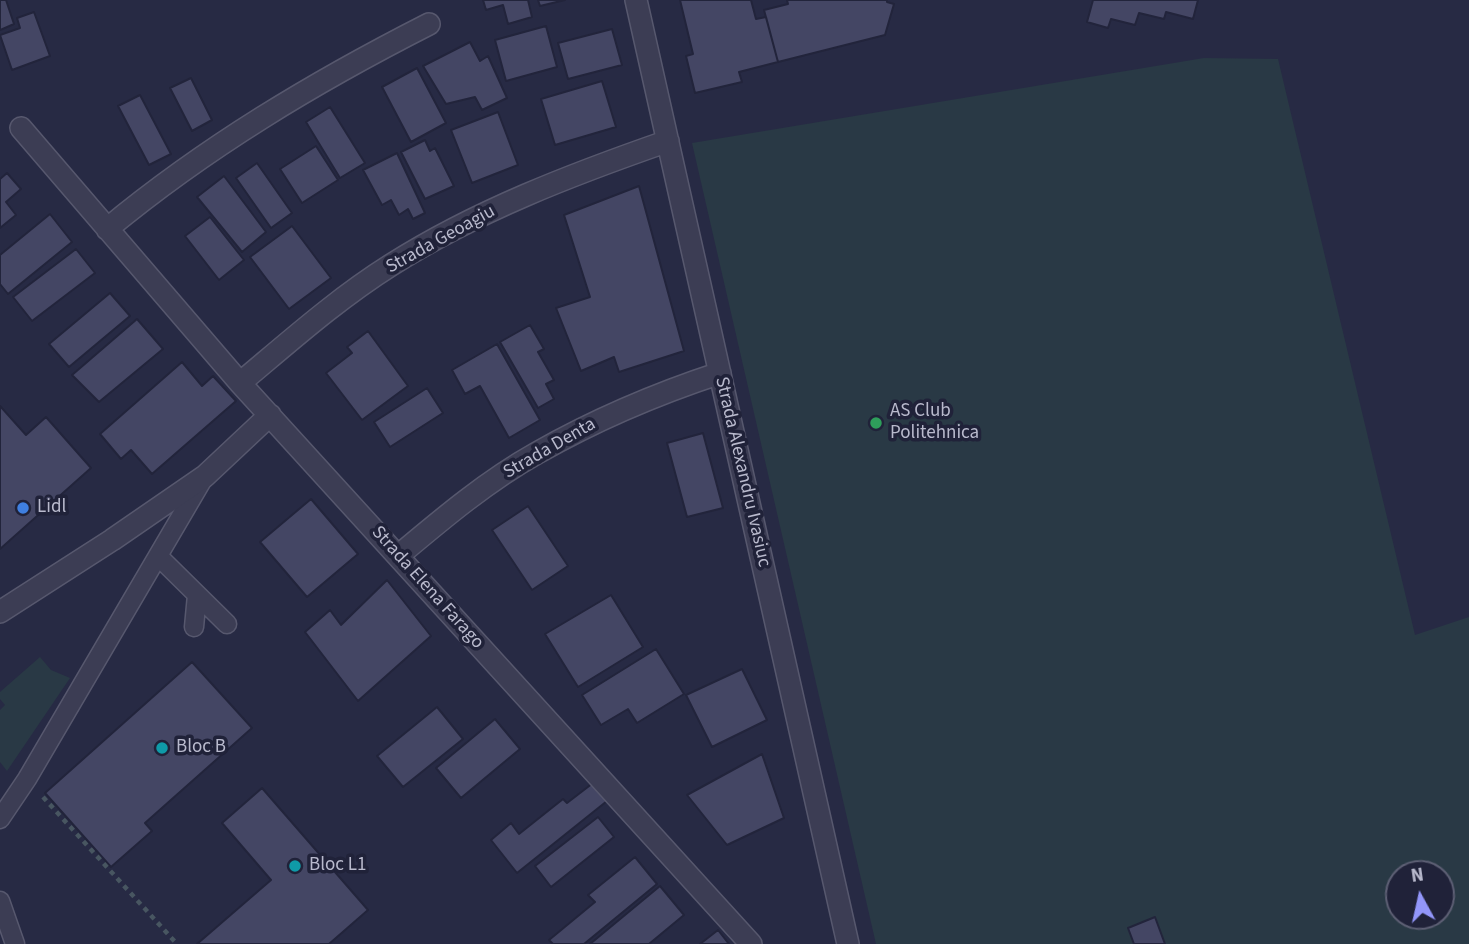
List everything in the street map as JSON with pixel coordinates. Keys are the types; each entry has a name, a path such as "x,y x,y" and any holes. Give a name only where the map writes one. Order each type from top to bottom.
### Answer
{"street":[{"name":"Strada Alexandru Ivasiuc","path":"636,0 848,944"},
{"path":"107,229 183,169 262,116 347,66 429,24"},
{"name":"Strada Elena Farago","path":"21,128 240,383 751,944"},
{"name":"Strada Geoagiu","path":"240,383 313,322 401,259 466,222 548,186 668,141"},
{"name":"Strada Denta","path":"398,555 464,502 535,454 607,416 672,389 720,373"},
{"path":"0,612 112,540 205,475 270,415"}],"lane":[{"path":"0,819 27,779 205,475"},
{"path":"158,556 227,624"},
{"path":"194,627 197,595"},
{"path":"0,901 15,944"}],"path":[{"path":"27,779 177,944"}],"shaded area":[{"path":"1204,58 1278,59 1415,635 1469,617 1469,944 876,944 692,143"},
{"path":"40,657 51,670 70,678 7,771 0,762 0,710 5,705 0,699 0,692"}],"building":[{"path":"0,0 6,0 14,24 0,30"},
{"path":"483,0 528,0 532,17 508,24 503,5 486,10"},
{"path":"538,0 565,0 540,6"},
{"path":"680,0 751,0 756,19 766,17 778,62 739,72 742,82 695,93 686,56 693,54"},
{"path":"787,0 887,0 894,4 885,35 778,62 764,10 788,4"},
{"path":"1093,0 1198,0 1193,19 1166,12 1164,19 1139,13 1135,25 1111,19 1108,28 1087,22"},
{"path":"34,12 50,56 12,70 0,35 20,28 17,18"},
{"path":"546,26 557,67 506,81 495,40"},
{"path":"612,29 622,65 568,79 558,43"},
{"path":"470,42 480,61 488,56 507,98 482,110 475,97 446,104 423,66"},
{"path":"417,68 446,123 411,142 382,87"},
{"path":"191,78 212,120 192,131 170,88"},
{"path":"602,81 616,127 555,145 541,99"},
{"path":"140,95 171,154 149,165 118,106"},
{"path":"330,107 365,163 340,178 306,122"},
{"path":"498,112 518,165 472,183 451,130"},
{"path":"425,140 430,151 435,148 454,186 425,199 401,152"},
{"path":"316,146 338,180 302,203 280,169"},
{"path":"397,153 425,213 413,219 408,209 399,215 391,200 382,205 363,170"},
{"path":"257,163 292,213 271,228 236,178"},
{"path":"7,173 21,189 6,202 16,215 0,228 0,179"},
{"path":"224,176 266,232 242,252 197,197"},
{"path":"639,186 684,351 619,372 614,357 581,371 556,308 590,297 564,215"},
{"path":"50,214 72,242 8,294 0,284 0,255"},
{"path":"210,217 244,260 219,280 185,236"},
{"path":"292,226 331,278 289,309 250,257"},
{"path":"76,249 95,273 32,321 13,297"},
{"path":"110,293 130,316 69,367 49,344"},
{"path":"137,319 163,349 99,402 72,375"},
{"path":"530,325 544,349 538,352 554,380 546,384 554,399 538,408 500,342"},
{"path":"368,331 408,386 362,420 326,373 352,353 347,347"},
{"path":"497,344 540,420 509,438 480,386 465,394 452,370"},
{"path":"182,362 202,386 213,376 236,401 152,474 131,450 121,459 100,434"},
{"path":"427,388 443,413 390,447 374,422"},
{"name":"Lidl","path":"0,406 26,435 46,417 91,468 0,549"},
{"path":"703,433 723,508 687,517 667,443"},
{"path":"311,499 358,554 307,597 260,542"},
{"path":"528,506 568,566 532,590 492,530"},
{"path":"387,580 431,636 358,701 305,632 330,610 341,625"},
{"path":"611,595 643,647 578,687 545,634"},
{"path":"656,649 684,694 637,723 628,709 601,725 582,695"},
{"name":"Bloc B","path":"192,662 252,728 145,823 152,831 111,867 45,793"},
{"path":"742,669 767,720 712,747 686,695"},
{"path":"437,707 463,739 403,787 377,756"},
{"path":"495,719 520,749 461,798 436,768"},
{"path":"762,754 784,818 727,845 687,795"},
{"path":"593,783 607,801 517,873 491,840 511,823 519,834 563,799 567,803"},
{"name":"Bloc L1","path":"262,788 368,910 329,944 197,944 271,880 222,823"},
{"path":"598,817 614,837 551,887 535,866"},
{"path":"635,857 657,884 584,944 553,944 549,940 595,902 588,895"},
{"path":"660,886 684,915 649,944 590,944"},
{"path":"1155,917 1165,944 1134,944 1128,928"},
{"path":"718,930 729,944 700,944"}],"place":[{"name":"AS Club Politehnica","path":"876,423"},
{"name":"Lidl","path":"23,508"},
{"name":"Bloc B","path":"162,748"},
{"name":"Bloc L1","path":"295,866"}]}
